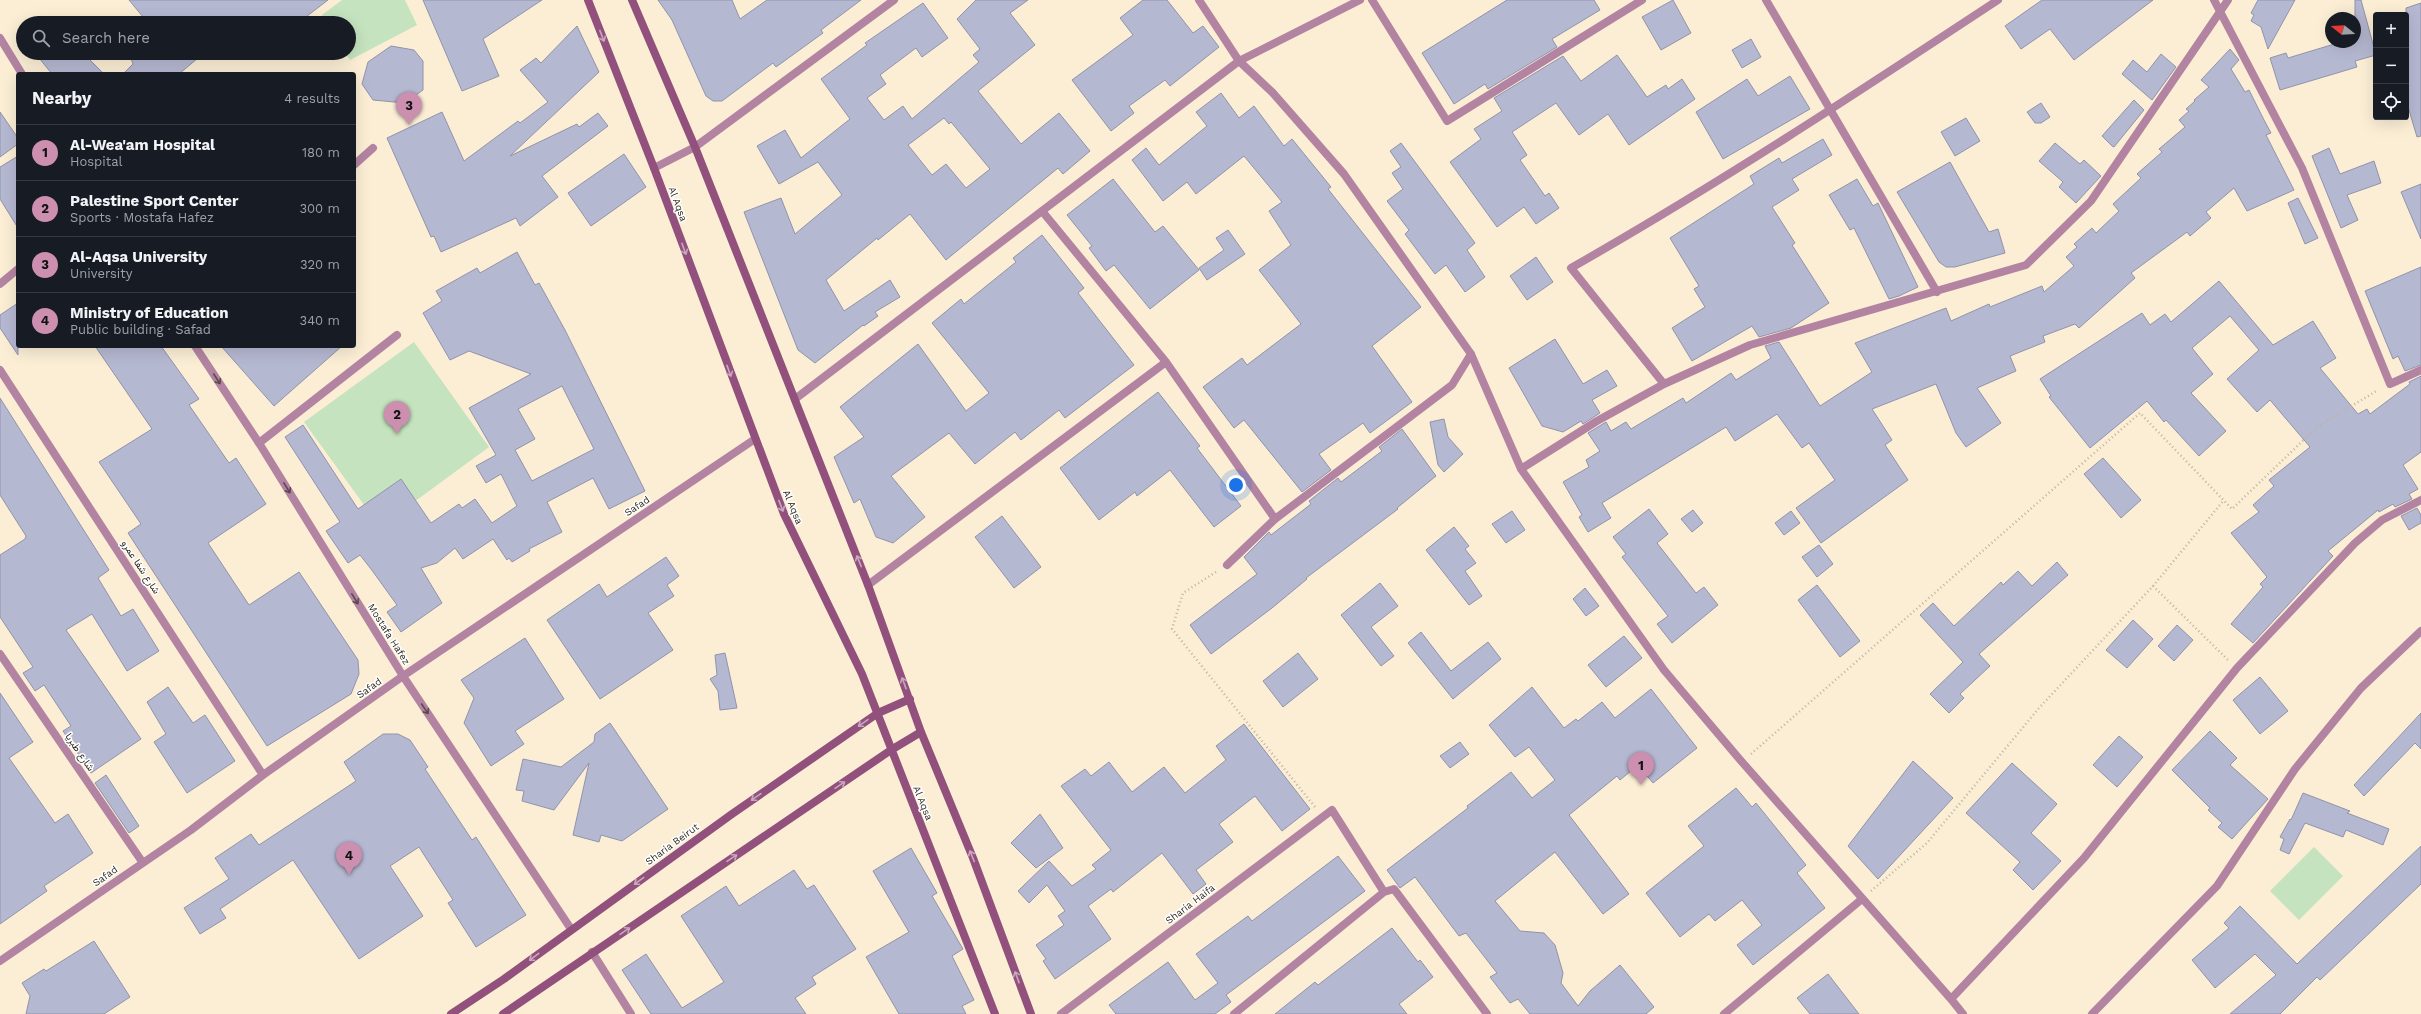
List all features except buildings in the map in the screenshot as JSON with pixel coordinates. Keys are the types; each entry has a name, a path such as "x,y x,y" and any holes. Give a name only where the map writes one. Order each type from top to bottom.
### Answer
{"main road":[{"name":"Al Aqsa","path":"588,0 654,168 784,514 862,674 995,1014"},
{"path":"632,0 695,147 795,399 868,585 921,732 973,858 1031,1014"},
{"name":"Sharia Beirut","path":"451,1014 504,979 571,929 732,814 878,713 910,699"},
{"path":"503,1014 891,750 921,732"}],"street":[{"path":"654,168 695,147 894,0"},
{"path":"1200,0 1239,62 1272,92 1344,174 1471,354 1522,469 1664,670 1742,762 1951,998 1963,1014"},
{"path":"795,399 1239,62 1360,0"},
{"path":"1372,0 1447,121 1642,0"},
{"path":"1766,0 1937,292"},
{"path":"1664,384 1571,268 1660,218 1830,111 1998,0"},
{"path":"2214,0 2302,168 2390,384 2421,370"},
{"path":"1522,469 1597,421 1664,384 1750,345 2026,265 2091,201 2228,0"},
{"path":"0,38 21,72"},
{"path":"356,163 373,148"},
{"path":"1042,211 1166,362 1275,519"},
{"path":"0,284 16,271"},
{"path":"259,443 397,335"},
{"name":"Mostafa Hafez","path":"197,348 259,443 403,676 571,929"},
{"path":"1227,565 1275,519 1452,385 1471,354"},
{"path":"868,585 1166,362"},
{"name":"شارع شفا عمرو","path":"0,370 263,775"},
{"name":"Safad","path":"1,958 143,863 263,775 403,676 755,439"},
{"path":"1951,998 2084,858 2237,668 2355,543 2382,520 2421,500"},
{"path":"2092,1014 2217,886 2295,769 2361,688 2421,631"},
{"name":"شارع طبريا","path":"0,654 143,863"},
{"name":"Sharia Haifa","path":"1061,1014 1332,810 1384,892"},
{"path":"1234,1014 1384,892 1394,889 1487,1014"},
{"path":"1724,1014 1862,899"},
{"path":"592,952 631,1014"}],"path":[{"path":"1742,762 2140,413 2232,509 2317,427 2390,384"},
{"path":"1862,899 1927,843 2039,708 2153,586 2223,499"},
{"path":"1227,565 1183,593 1172,629 1323,817"},
{"path":"2153,586 2237,668"}],"green space":[{"path":"342,0 405,0 417,25 356,57 356,16 322,15"},
{"path":"414,342 489,447 380,527 304,422"},
{"path":"2314,847 2343,876 2299,920 2270,891"}],"place":[{"name":"Al-Aqsa University","path":"409,125"},
{"name":"Palestine Sport Center","path":"397,434"},
{"name":"Al-Wea'am Hospital","path":"1641,785"},
{"name":"Ministry of Education","path":"349,875"}]}
